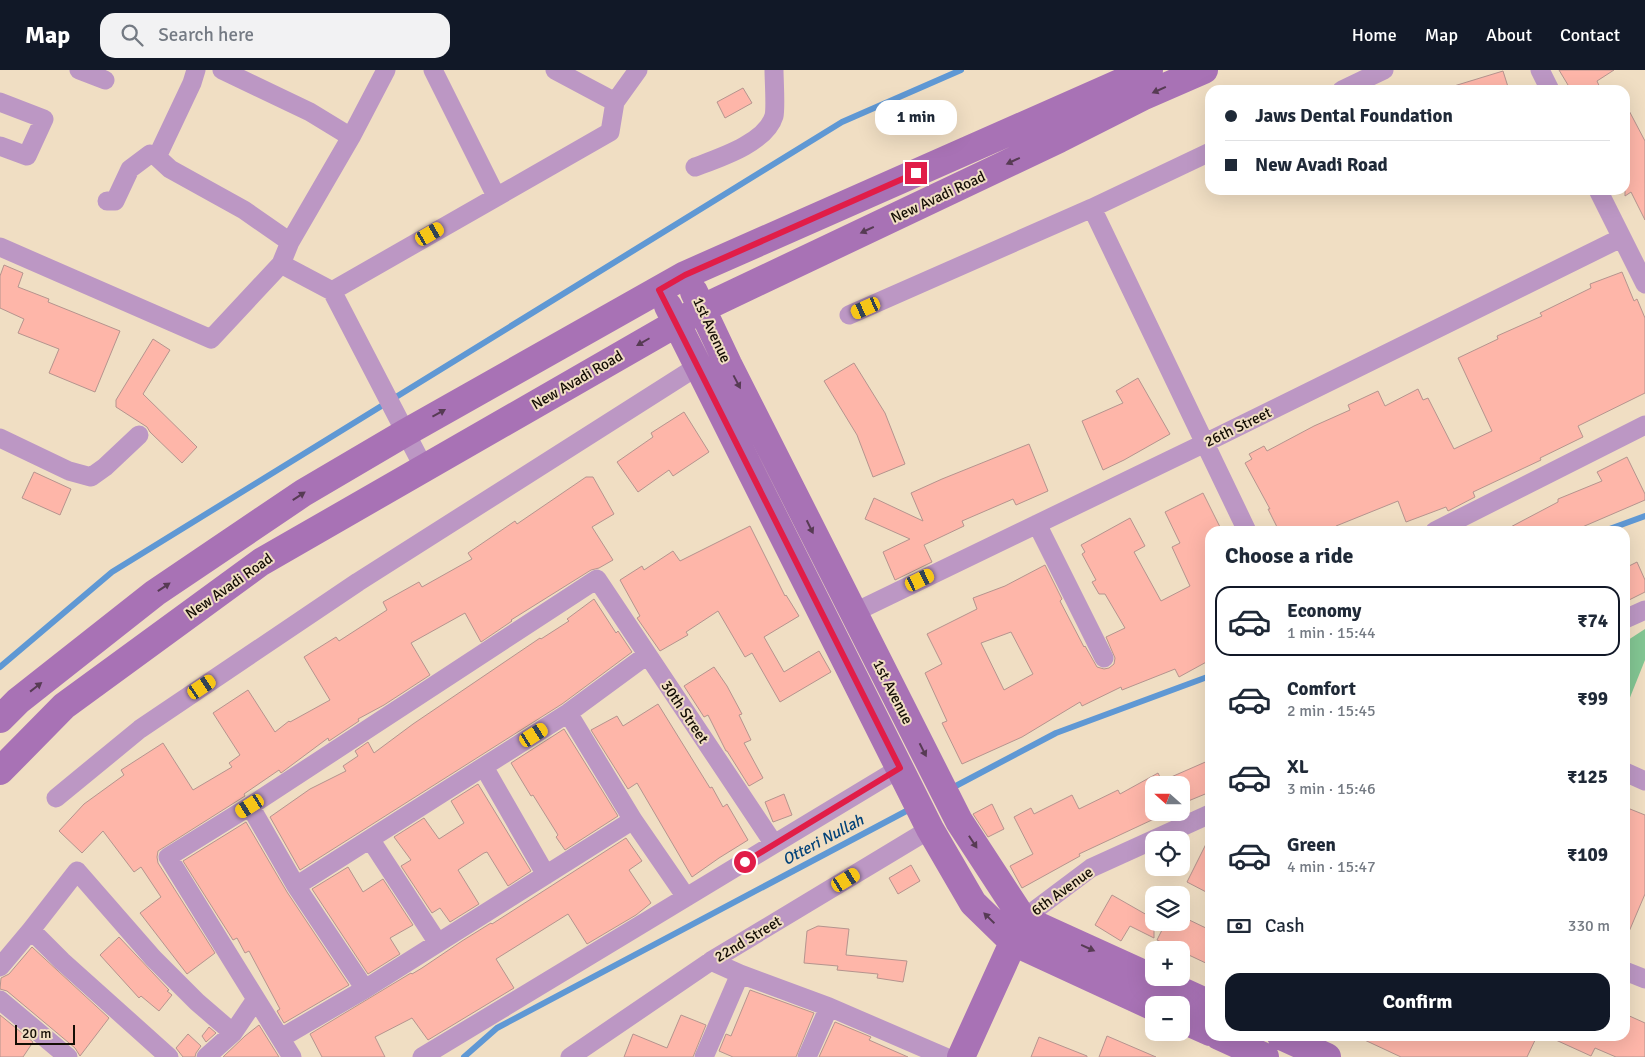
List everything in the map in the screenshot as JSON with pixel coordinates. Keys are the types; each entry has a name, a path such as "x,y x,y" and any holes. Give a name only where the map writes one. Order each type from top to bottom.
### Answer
{"main road":[{"name":"New Avadi Road","path":"0,771 64,706 261,562 703,308 1060,139 1142,97 1204,70"},
{"name":"New Avadi Road","path":"0,719 18,701 155,593 303,493 405,433 685,275 1135,73"},
{"name":"1st Avenue","path":"685,275 853,613 959,821 1018,931 1205,1002"},
{"name":"1st Avenue","path":"659,290 922,813 973,903 1018,931 1145,1002"},
{"path":"961,1057 1018,931"},
{"path":"1190,1023 1205,1030"},
{"path":"1230,1041 1265,1057"},
{"path":"1292,1041 1327,1057"}],"street":[{"path":"79,70 105,80"},
{"path":"157,157 192,83 196,70"},
{"path":"222,70 310,112 350,137"},
{"path":"0,247 211,339 281,264 290,242 386,70"},
{"path":"433,70 496,196"},
{"path":"556,70 615,102"},
{"path":"332,291 610,132 615,102 638,70"},
{"path":"695,167 748,146 765,130 774,116 774,70"},
{"path":"1352,85 1384,70"},
{"path":"1540,70 1548,85"},
{"path":"0,102 44,119 27,156 0,146"},
{"path":"107,202 115,201 130,169 150,154 157,157 170,169 244,210 290,242"},
{"path":"849,315 1092,208 1205,154"},
{"path":"1600,195 1645,284"},
{"path":"1092,208 1245,526"},
{"name":"26th Street","path":"853,613 1205,443 1621,238"},
{"path":"281,264 332,291 424,468"},
{"path":"56,798 140,729 358,582 698,366"},
{"path":"1445,526 1645,425"},
{"path":"0,438 69,471 91,477 105,467 139,435"},
{"path":"1037,524 1104,658"},
{"name":"30th Street","path":"250,806 596,579 774,844"},
{"path":"1630,617 1645,610"},
{"path":"296,886 568,713 647,655"},
{"path":"568,713 632,820 686,897"},
{"path":"484,767 546,874"},
{"path":"422,1057 900,768"},
{"path":"1630,774 1645,781"},
{"path":"292,1057 168,857 250,806 296,886 365,989"},
{"name":"22nd Street","path":"570,1057 922,813"},
{"name":"6th Avenue","path":"1018,931 1091,868 1205,816"},
{"path":"281,1038 365,989 632,820"},
{"path":"370,839 438,943"},
{"path":"0,967 77,871 153,958 197,1002 233,1033"},
{"path":"31,930 62,961 169,1057"},
{"path":"711,961 740,974 829,1007 946,1057"},
{"path":"1630,973 1645,979"},
{"path":"704,1057 740,974"},
{"path":"206,1057 233,1033 256,999"},
{"path":"0,1000 68,1057"},
{"path":"807,1057 829,1007"},
{"path":"598,1057 607,1033"}],"green space":[{"path":"1645,629 1645,660 1630,698 1630,639"}],"building":[{"path":"1559,70 1614,70 1597,81 1599,85 1568,85"},
{"path":"1503,71 1507,85 1457,85"},
{"path":"743,88 752,103 725,118 717,102"},
{"path":"1630,112 1645,141 1645,220 1631,192"},
{"path":"4,265 23,273 18,287 49,299 48,302 120,331 95,392 49,373 59,349 18,333 24,319 0,308 0,276"},
{"path":"1622,272 1634,301 1637,299 1645,318 1645,393 1578,426 1583,437 1540,458 1541,460 1473,492 1475,497 1448,511 1446,507 1406,522 1398,501 1336,526 1276,526 1268,509 1270,509 1245,463 1252,459 1249,454 1264,446 1267,451 1314,426 1350,410 1348,405 1378,391 1385,406 1418,389 1423,400 1428,398 1454,449 1492,431 1458,358 1498,339 1497,336 1542,316 1540,313 1591,288 1590,284"},
{"path":"153,339 170,350 143,394 197,447 182,463 147,427 116,407 116,400"},
{"path":"854,363 885,413 905,464 873,477 857,435 824,381"},
{"path":"1138,378 1170,434 1103,470 1082,421 1123,403 1116,391"},
{"path":"684,412 709,452 673,476 669,470 638,492 617,462 653,437 651,433"},
{"path":"1029,444 1048,491 1016,505 1013,499 962,521 964,526 924,545 932,562 895,580 883,552 910,539 865,519 874,498 923,521 911,493"},
{"path":"1627,457 1645,494 1645,500 1585,526 1512,526 1558,502 1558,499 1602,481 1597,472"},
{"path":"34,472 71,489 60,515 22,498"},
{"path":"586,477 593,477 614,514 592,527 613,560 591,570 511,620 481,642 465,613 411,643 430,675 384,705 358,719 359,721 329,741 328,738 281,773 279,770 244,794 245,796 158,851 158,863 215,953 187,974 140,913 161,897 141,867 134,872 103,831 82,853 59,831 84,804 124,775 121,770 163,743 193,790 232,767 229,763 240,755 213,713 248,690 275,732 289,721 330,700 304,657 336,637 339,641 387,610 383,602 419,582 422,587 472,559 468,553 515,521 517,524"},
{"path":"1203,493 1220,526 1205,526 1205,663 1179,677 1175,669 1122,690 1121,687 1082,706 1080,702 1022,737 962,764 942,723 947,721 925,673 942,664 927,634 977,609 973,598 1005,586 1045,565 1062,599 1060,601 1084,647 1097,667 1109,668 1114,664 1115,658 1106,637 1125,628 1105,594 1099,594 1092,582 1096,580 1082,554 1085,552 1081,545 1130,518 1145,546 1134,552 1161,601 1190,586 1172,547 1180,543 1165,512","holes":["1011,632 1033,674 1004,690 981,643"]},
{"path":"750,526 785,596 799,616 764,637 784,672 819,651 831,672 780,702 752,653 745,657 718,611 686,632 688,635 660,651 637,618 640,616 620,580 642,566 644,570 673,551 680,561"},
{"path":"1637,562 1645,580 1645,592 1630,600 1630,566"},
{"path":"594,599 616,633 618,631 632,652 562,704 300,870 270,817 310,789 346,771 343,766 358,756 355,751 368,742 374,753 413,724 540,638 569,621 567,619"},
{"path":"714,667 742,714 739,715 751,740 744,743 763,778 749,786 726,751 708,715 704,717 684,686"},
{"path":"658,704 710,788 712,787 723,807 727,804 748,840 692,877 637,783 628,789 591,730 617,716 623,726"},
{"path":"564,729 618,816 565,850 556,837 558,835 511,763"},
{"path":"1205,762 1205,794 1190,800 1190,776 1173,776"},
{"path":"1145,780 1145,821 1150,821 1079,854 1080,856 1022,888 1010,866 1033,854 1014,817 1031,808 1034,814 1072,795 1079,809 1118,790 1120,794"},
{"path":"478,784 531,871 508,886 487,852 484,853 458,870 479,904 450,922 440,908 432,913 401,866 411,860 394,837 424,818 439,839 464,823 451,801"},
{"path":"784,794 792,815 773,822 765,802"},
{"path":"992,804 1004,829 988,837 973,814"},
{"path":"1630,809 1645,815 1645,894 1630,929"},
{"path":"246,822 287,892 349,985 284,1023 277,1011 280,1009 249,951 245,953 237,938 233,940 183,861"},
{"path":"626,838 642,861 629,870 651,903 636,915 587,944 568,914 496,959 514,988 428,1040 412,1018 375,1037 385,1057 322,1057 310,1034 422,968"},
{"path":"1205,846 1205,891 1187,882"},
{"path":"911,865 920,881 898,894 889,878"},
{"path":"348,867 363,892 383,879 413,925 390,938 400,954 368,974 312,889"},
{"path":"1112,895 1145,914 1145,931 1154,931 1154,938 1130,926 1121,941 1095,925"},
{"path":"1190,920 1205,928 1205,963 1190,956 1190,941 1157,940 1162,931 1190,931"},
{"path":"818,926 849,929 846,955 907,961 903,982 877,978 878,974 837,970 838,966 804,963 807,931"},
{"path":"119,937 172,995 159,1011 141,996 139,998 100,955"},
{"path":"32,947 109,1018 80,1056 75,1048 7,991 0,989 1,978 9,974"},
{"path":"750,990 814,1013 796,1057 733,1057 719,1051 726,1034 731,1036"},
{"path":"0,1015 33,1042 23,1057 0,1057"},
{"path":"681,1015 706,1025 693,1057 624,1057 633,1034 667,1048"},
{"path":"1630,1016 1645,1023 1645,1057 1616,1057 1595,1048 1591,1056 1558,1041 1630,1041"},
{"path":"835,1022 871,1037 869,1040 908,1057 819,1057"},
{"path":"259,1025 279,1057 223,1057 245,1036"},
{"path":"209,1027 216,1033 206,1042 202,1036"},
{"path":"188,1034 201,1046 195,1057 183,1057 176,1048"},
{"path":"1107,1036 1156,1057 1099,1057"},
{"path":"1039,1037 1087,1056 1087,1057 1031,1057"},
{"path":"1367,1041 1535,1041 1527,1057 1401,1057"}],"waterway":[{"path":"0,667 112,572 842,122 961,70"},
{"name":"Otteri Nullah","path":"1618,526 1645,516"},
{"name":"Otteri Nullah","path":"950,789 1056,733 1205,678"},
{"name":"Otteri Nullah","path":"464,1057 497,1028 912,808"}],"route":[{"path":"745,862 900,768 659,290 685,275 916,173"}]}
